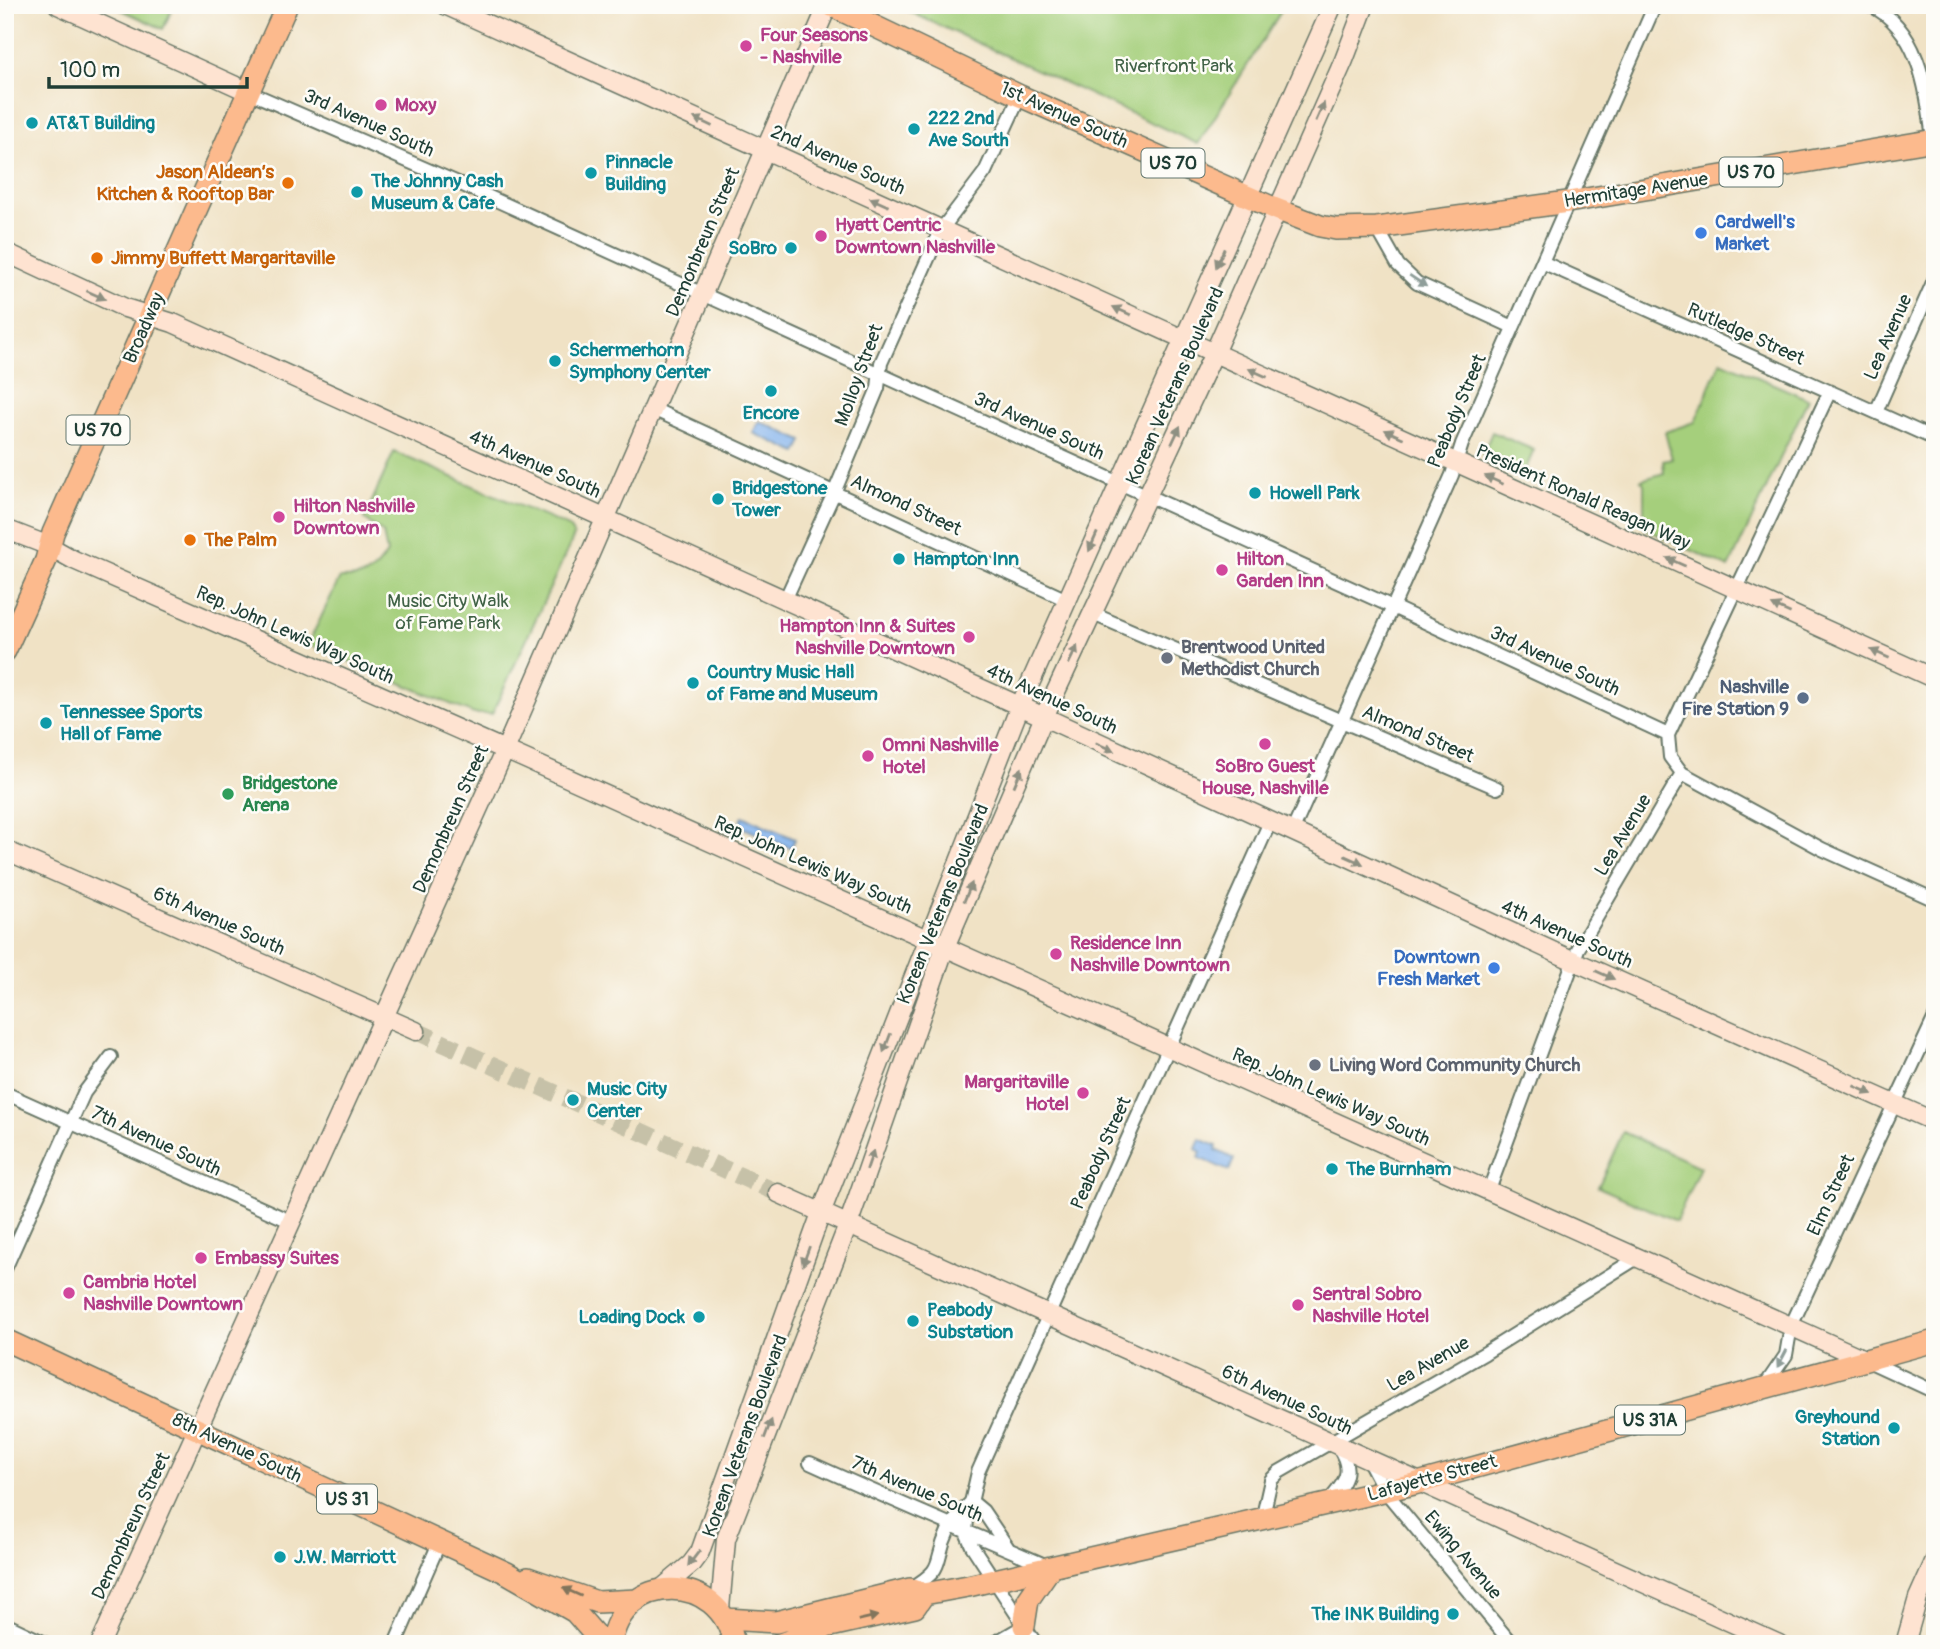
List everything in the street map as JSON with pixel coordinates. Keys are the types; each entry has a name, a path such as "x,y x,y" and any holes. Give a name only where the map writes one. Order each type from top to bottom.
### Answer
{"main road":[{"name":"Broadway","path":"5,651 287,5"},
{"name":"1st Avenue South","path":"829,5 1020,96 1276,209 1320,226 1353,230 1377,228"},
{"name":"Hermitage Avenue","path":"1377,228 1568,202 1934,144"},
{"name":"8th Avenue South","path":"5,1340 507,1573 575,1612 603,1644"},
{"name":"Lafayette Street","path":"723,1614 776,1622 917,1591 994,1581 1420,1483 1935,1341"},
{"path":"1024,1626 1028,1600 1051,1567"},
{"name":"8th Avenue South","path":"507,1573 557,1586 597,1602 637,1600"},
{"name":"US 31","path":"637,1600 660,1590 678,1589 695,1593 723,1614"},
{"name":"Lafayette Street","path":"780,1644 801,1634 915,1607 917,1591"},
{"path":"611,1644 616,1625 637,1600"},
{"path":"723,1614 734,1644"}],"street":[{"path":"58,5 249,92"},
{"name":"2nd Avenue South","path":"445,5 1214,353"},
{"name":"Demonbreun Street","path":"100,1644 505,750 829,5"},
{"name":"Korean Veterans Boulevard","path":"660,1590 700,1552 821,1213 1020,706 1333,5"},
{"name":"Korean Veterans Boulevard","path":"723,1614 726,1539 848,1225 945,947 1044,717 1214,353 1344,60 1365,5"},
{"name":"Peabody Street","path":"1292,832 1655,5"},
{"path":"1870,5 1897,24 1911,44 1919,63 1934,144"},
{"name":"3rd Avenue South","path":"249,92 465,186 1393,607 1668,735"},
{"name":"Molloy Street","path":"785,600 878,388 881,363 941,230 985,172 1020,96"},
{"path":"1377,228 1398,265 1417,283 1513,327"},
{"name":"4th Avenue South","path":"5,252 125,308 173,323 1020,706 1574,961 1935,1122"},
{"name":"Rutledge Street","path":"1542,262 1935,439"},
{"name":"Lea Avenue","path":"1876,412 1935,278"},
{"name":"President Ronald Reagan Way","path":"1214,353 1935,679"},
{"path":"1829,393 1668,735 1670,757 1682,773 1822,849 1935,900"},
{"name":"Almond Street","path":"653,409 1067,600"},
{"name":"Rep. John Lewis Way South","path":"5,529 49,546 74,560 505,750 1866,1360"},
{"name":"Almond Street","path":"1093,614 1497,788"},
{"name":"Lea Avenue","path":"1489,1191 1574,961 1615,885 1682,773"},
{"name":"Peabody Street","path":"966,1532 978,1472 1270,822"},
{"name":"6th Avenue South","path":"5,850 416,1031"},
{"name":"Elm Street","path":"1763,1388 1786,1355 1791,1326 1935,1017"},
{"path":"5,1269 70,1123 93,1078 111,1057"},
{"name":"7th Avenue South","path":"5,1093 292,1222"},
{"name":"6th Avenue South","path":"778,1193 1779,1644"},
{"name":"Lea Avenue","path":"1262,1520 1272,1480 1279,1472 1334,1445 1637,1258"},
{"path":"1866,1360 1935,1392"},
{"path":"1325,1505 1348,1476 1348,1464 1334,1445"},
{"name":"Ewing Avenue","path":"1369,1461 1385,1491 1512,1644"},
{"name":"7th Avenue South","path":"810,1463 949,1527 1009,1549"},
{"path":"971,1502 982,1511 1009,1549 1051,1567"},
{"name":"Peabody Street","path":"917,1591 939,1566 949,1527 971,1502"},
{"path":"966,1532 994,1581 1036,1644"},
{"path":"395,1644 440,1541"},
{"path":"1905,1644 1918,1598 1935,1559"},
{"path":"5,1624 47,1644"},
{"path":"993,1644 1024,1626"}],"green space":[{"path":"111,5 174,5 163,29"},
{"name":"Riverfront Park","path":"895,5 1285,5 1198,144"},
{"path":"1721,361 1808,399 1729,568 1644,528 1644,484 1641,480 1664,473 1663,461 1672,459 1665,432 1695,422"},
{"path":"1492,432 1534,450 1524,473 1482,455"},
{"name":"Music City Walk of Fame Park","path":"394,452 569,527 574,536 492,714 474,714 308,644 340,578 368,574 387,553 383,533 364,519"},
{"path":"1623,1132 1700,1167 1676,1221 1598,1187"}],"water":[{"path":"759,421 803,441 797,453 753,433"},
{"path":"743,816 795,839 791,848 739,826"},
{"path":"1200,1139 1217,1146 1216,1150 1234,1159 1229,1171 1199,1158 1201,1152 1196,1149"}],"tunnel":[{"path":"416,1031 778,1193"}],"place":[{"name":"Four Seasons - Nashville","path":"746,46"},
{"name":"Moxy","path":"381,105"},
{"name":"AT&T Building","path":"32,123"},
{"name":"222 2nd Ave South","path":"914,129"},
{"name":"Pinnacle Building","path":"591,173"},
{"name":"Jason Aldean’s Kitchen & Rooftop Bar","path":"288,183"},
{"name":"The Johnny Cash Museum & Cafe","path":"357,192"},
{"name":"Cardwell's Market","path":"1701,233"},
{"name":"Hyatt Centric Downtown Nashville","path":"821,236"},
{"name":"SoBro","path":"791,248"},
{"name":"Jimmy Buffett Margaritaville","path":"97,258"},
{"name":"Schermerhorn Symphony Center","path":"555,361"},
{"name":"Encore","path":"771,391"},
{"name":"Howell Park","path":"1255,493"},
{"name":"Bridgestone Tower","path":"718,499"},
{"name":"Hilton Nashville Downtown","path":"279,517"},
{"name":"The Palm","path":"190,540"},
{"name":"Hampton Inn","path":"899,559"},
{"name":"Hilton Garden Inn","path":"1222,570"},
{"name":"Hampton Inn & Suites Nashville Downtown","path":"969,637"},
{"name":"Brentwood United Methodist Church","path":"1167,658"},
{"name":"Country Music Hall of Fame and Museum","path":"693,683"},
{"name":"Nashville Fire Station 9","path":"1803,698"},
{"name":"Tennessee Sports Hall of Fame","path":"46,723"},
{"name":"SoBro Guest House, Nashville","path":"1265,744"},
{"name":"Omni Nashville Hotel","path":"868,756"},
{"name":"Bridgestone Arena","path":"228,794"},
{"name":"Residence Inn Nashville Downtown","path":"1056,954"},
{"name":"Downtown Fresh Market","path":"1494,968"},
{"name":"Living Word Community Church","path":"1315,1065"},
{"name":"Margaritaville Hotel","path":"1083,1093"},
{"name":"Music City Center","path":"573,1100"},
{"name":"The Burnham","path":"1332,1169"},
{"name":"Embassy Suites","path":"201,1258"},
{"name":"Cambria Hotel Nashville Downtown","path":"69,1293"},
{"name":"Sentral Sobro Nashville Hotel","path":"1298,1305"},
{"name":"Loading Dock","path":"699,1317"},
{"name":"Peabody Substation","path":"913,1321"},
{"name":"Greyhound Station","path":"1894,1428"},
{"name":"J.W. Marriott","path":"280,1557"},
{"name":"The INK Building","path":"1453,1614"}]}
